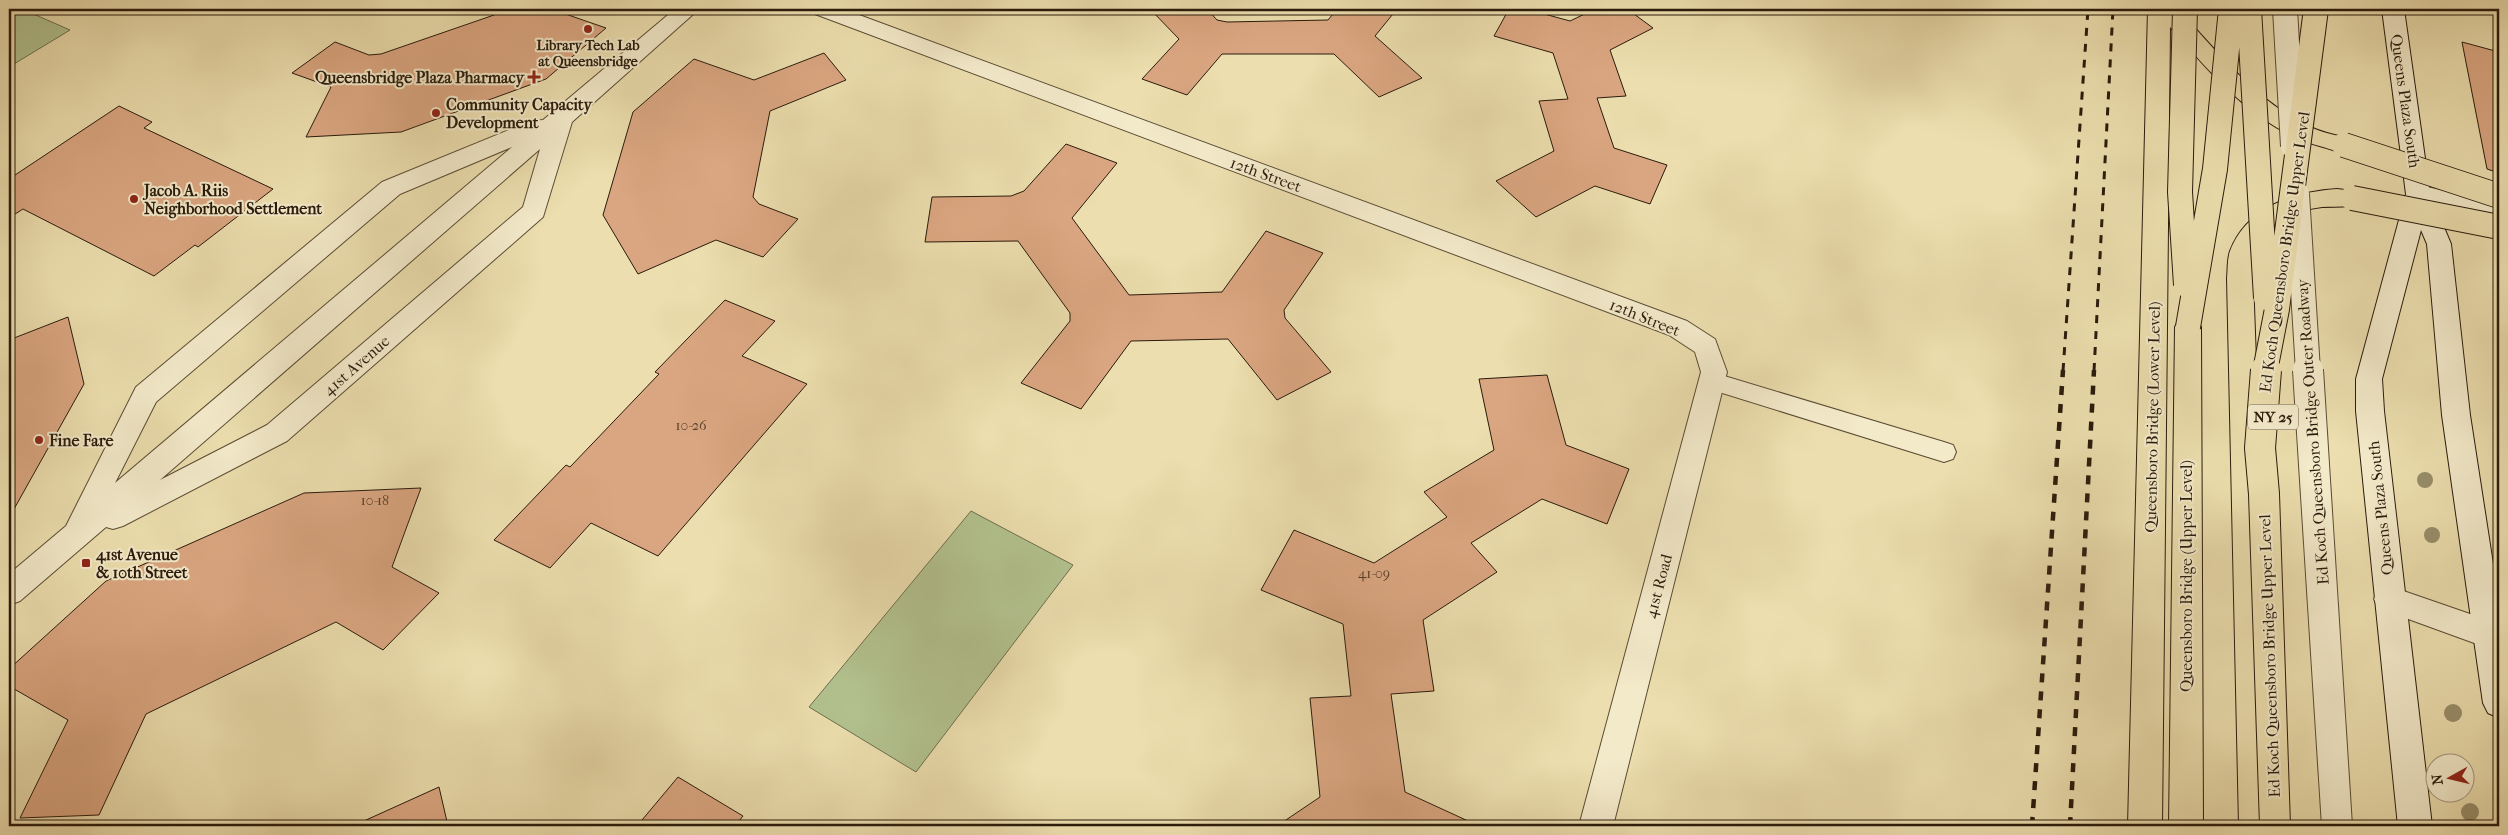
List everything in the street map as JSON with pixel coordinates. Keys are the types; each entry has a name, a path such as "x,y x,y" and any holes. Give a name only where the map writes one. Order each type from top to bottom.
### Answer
{"highway":[{"name":"Queensboro Bridge (Lower Level)","path":"2145,826 2159,9"},
{"path":"2166,9 2246,96 2283,122 2306,134 2499,196"},
{"path":"2185,9 2180,192 2188,327"},
{"path":"2188,327 2211,206 2224,102 2231,9"},
{"name":"NY 25","path":"2249,9 2277,490 2293,826"},
{"name":"Ed Koch Queensboro Bridge Upper Level","path":"2275,826 2264,494 2260,448 2265,373 2277,309 2316,9"},
{"path":"2256,826 2241,264 2247,242 2275,215 2313,200 2352,198 2499,227"},
{"name":"Queensboro Bridge (Upper Level)","path":"2186,826 2186,413 2188,327"}],"street":[{"name":"41st Avenue","path":"9,592 688,9"},
{"name":"12th Street","path":"823,9 1678,328 1706,346"},
{"name":"Ed Koch Queensboro Bridge Outer Roadway","path":"2285,9 2338,826"},
{"name":"Queens Plaza South","path":"2393,9 2418,194 2439,244 2456,415 2494,636 2499,703"},
{"name":"41st Avenue","path":"73,538 277,434 534,211 561,118"},
{"name":"41st Avenue","path":"73,538 146,395 391,188 561,118"},
{"name":"Queens Plaza South","path":"2414,826 2370,411 2370,379 2418,194"},
{"path":"2418,194 2499,212"},
{"name":"41st Road","path":"1596,826 1714,372 1706,346"},
{"path":"2389,599 2494,636"}],"lane":[{"path":"1711,381 1944,452"}],"green space":[{"path":"9,9 22,9 70,30 9,67"},
{"path":"971,511 1073,565 916,772 809,707"}],"building":[{"path":"501,9 551,9 606,28 546,79 401,132 306,137 331,87 292,73 335,42 369,55 381,54 494,15"},
{"path":"1150,9 1207,9 1217,20 1227,22 1328,20 1337,9 1397,9 1375,36 1422,78 1379,97 1334,54 1222,54 1187,95 1142,79 1179,39"},
{"path":"1509,9 1526,9 1570,21 1595,9 1645,9 1634,14 1653,28 1610,50 1626,96 1597,98 1614,148 1667,165 1650,204 1595,186 1536,217 1496,181 1554,151 1539,101 1568,99 1553,53 1494,36"},
{"path":"2462,42 2499,52 2499,173 2487,169"},
{"path":"824,53 846,80 770,111 753,197 759,204 798,219 763,257 716,240 638,274 603,215 633,112 694,59 754,80"},
{"name":"Jacob A. Riis Neighborhood Settlement","path":"119,106 152,122 144,128 273,189 198,247 195,245 154,276 23,209 12,216 9,214 9,179"},
{"path":"1066,144 1117,163 1072,218 1129,295 1222,292 1266,231 1323,253 1284,310 1285,318 1331,372 1277,400 1228,339 1131,341 1081,409 1021,383 1070,321 1070,313 1018,241 925,242 932,197 1011,196 1024,191"},
{"path":"725,300 775,321 742,356 807,384 658,556 591,523 550,568 494,540 566,465 570,467 659,374 655,372"},
{"path":"68,317 84,384 9,518 9,340"},
{"path":"1547,375 1566,445 1629,469 1607,524 1542,499 1471,543 1497,572 1423,620 1434,691 1391,694 1405,792 1479,826 1277,826 1320,797 1310,698 1351,696 1343,624 1261,590 1294,530 1374,563 1447,517 1424,492 1494,450 1479,379"},
{"path":"421,488 392,567 439,593 383,650 336,622 146,714 99,815 20,818 68,720 9,686 9,669 106,581 304,493"},
{"path":"678,777 743,816 735,826 637,826"},
{"path":"439,787 448,826 355,825"}],"railway":[{"path":"2063,371 2088,9"},
{"path":"2094,371 2113,9"},
{"path":"2032,826 2063,370"},
{"path":"2070,826 2094,370"}],"place":[{"name":"Library Tech Lab at Queensbridge","path":"588,29"},
{"name":"Queensbridge Plaza Pharmacy","path":"534,77"},
{"name":"Community Capacity Development","path":"436,113"},
{"name":"Jacob A. Riis Neighborhood Settlement","path":"134,199"},
{"name":"Fine Fare","path":"39,440"},
{"name":"41st Avenue & 10th Street","path":"86,563"}]}
